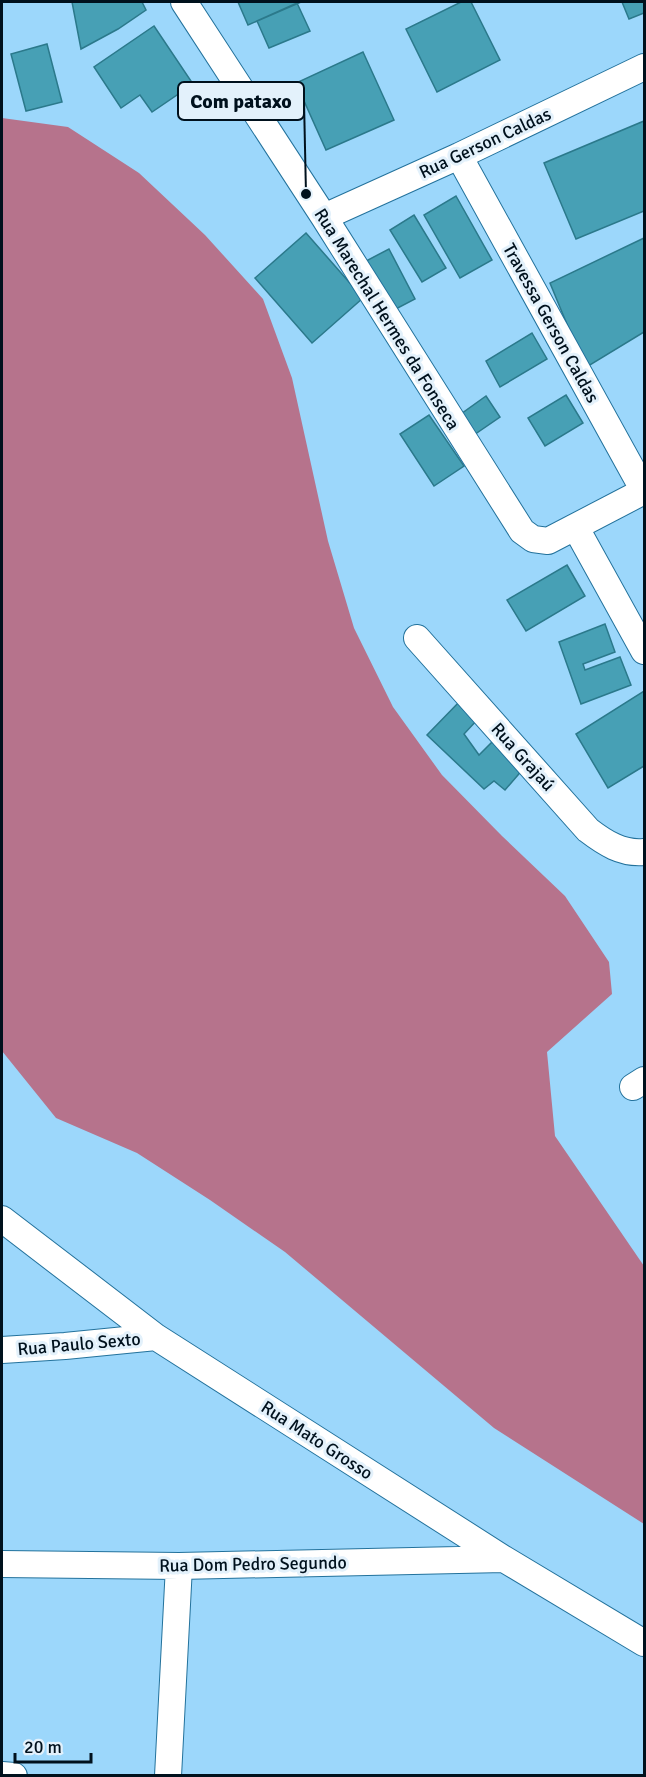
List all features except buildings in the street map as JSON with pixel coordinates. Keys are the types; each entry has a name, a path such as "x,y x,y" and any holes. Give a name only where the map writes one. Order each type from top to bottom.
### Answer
{"street":[{"name":"Rua Marechal Hermes da Fonseca","path":"184,2 324,217 522,531 533,539 548,542 644,491"},
{"name":"Rua Gerson Caldas","path":"324,217 459,156 645,67"},
{"name":"Travessa Gerson Caldas","path":"459,156 644,491"},
{"path":"576,528 645,651"},
{"name":"Rua Grajaú","path":"417,638 588,830 606,843 622,850 635,853 645,852"},
{"name":"Rua Mato Grosso","path":"2,1220 156,1337 504,1559 645,1642"},
{"name":"Rua Paulo Sexto","path":"2,1350 156,1337"},
{"name":"Rua Dom Pedro Segundo","path":"2,1564 179,1566 504,1559"},
{"path":"168,1776 179,1566"},
{"path":"2,1775 14,1776"}],"shaded area":[{"path":"2,118 68,127 139,173 205,235 263,299 292,378 328,541 354,628 393,707 442,775 565,896 609,962 612,994 547,1052 555,1136 644,1266 644,1524 494,1428 285,1252 210,1200 137,1153 56,1118 2,1051"}],"place":[{"name":"Com pataxo","path":"306,194"}]}
